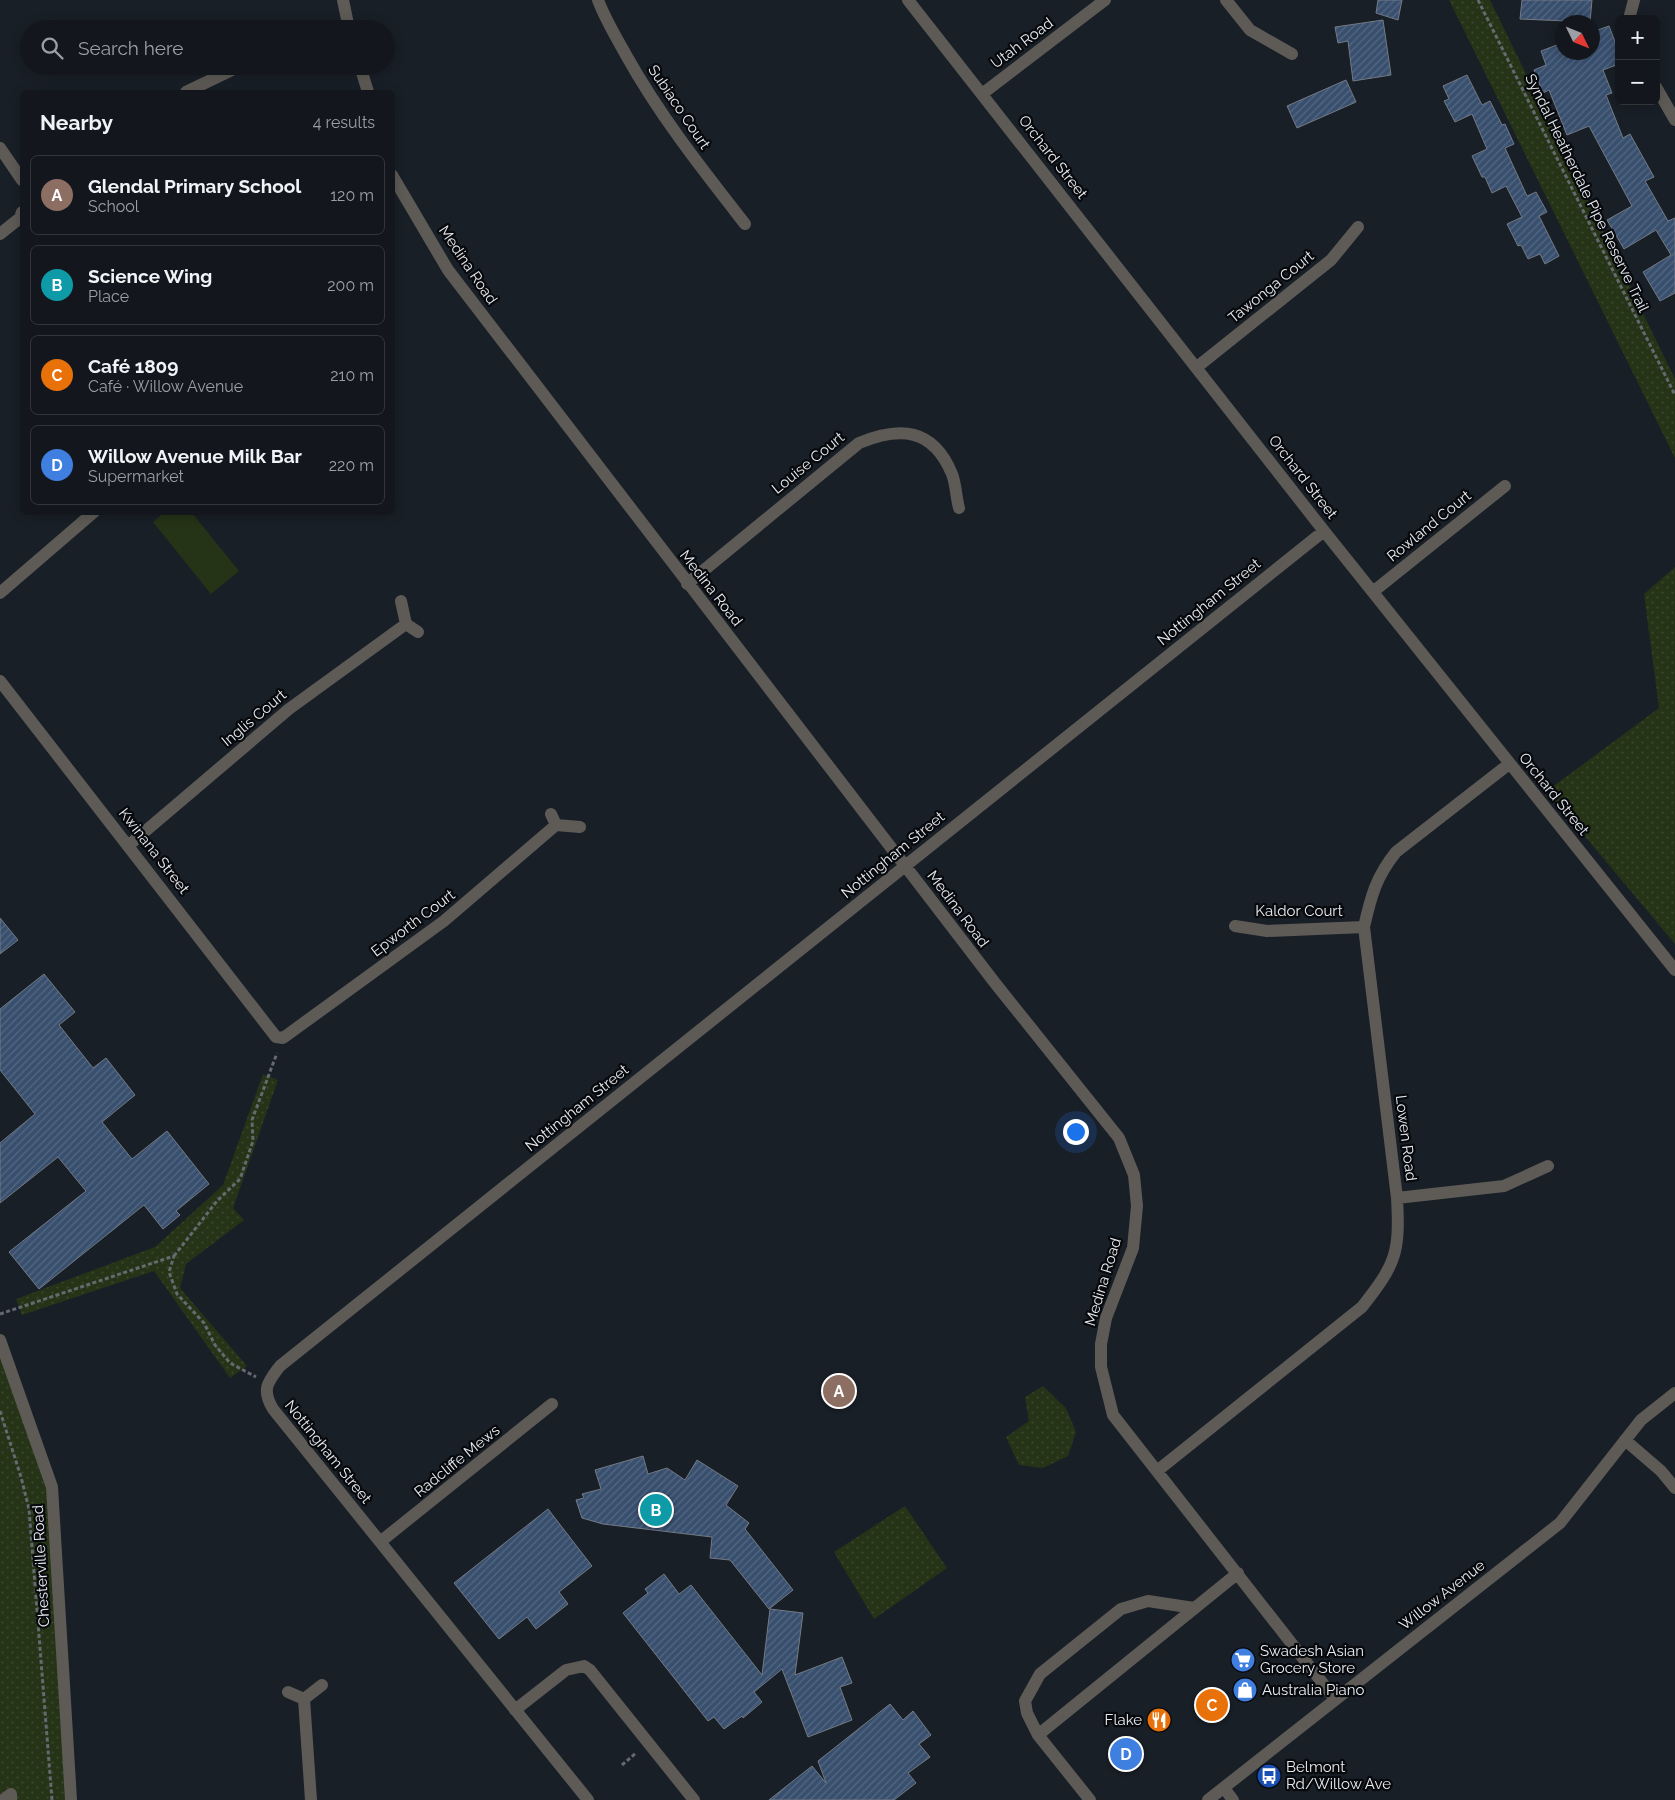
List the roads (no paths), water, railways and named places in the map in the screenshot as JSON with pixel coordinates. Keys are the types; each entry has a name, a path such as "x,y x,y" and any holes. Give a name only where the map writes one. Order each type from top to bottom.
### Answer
{"street":[{"path":"343,0 347,20"},
{"name":"Subiaco Court","path":"598,0 604,15 649,96 689,154 745,224"},
{"name":"Orchard Street","path":"908,0 1324,531 1374,591 1509,764 1675,970"},
{"name":"Utah Road","path":"982,94 1105,0"},
{"path":"1226,0 1250,30 1292,54"},
{"path":"1630,15 1634,0"},
{"path":"190,90 221,75"},
{"path":"363,75 367,90"},
{"path":"1660,93 1675,120"},
{"path":"0,148 20,177"},
{"name":"Medina Road","path":"395,180 448,270 687,584 995,983 1119,1138 1134,1175 1137,1206 1133,1248 1106,1318 1101,1344 1101,1367 1113,1414 1335,1699"},
{"path":"0,234 20,218"},
{"name":"Tawonga Court","path":"1197,367 1331,260 1358,227"},
{"name":"Louise Court","path":"687,584 859,442 881,433 902,431 921,437 940,453 952,474 958,508"},
{"name":"Rowland Court","path":"1374,591 1505,486"},
{"path":"0,593 91,515"},
{"name":"Nottingham Street","path":"588,1800 273,1409 266,1398 268,1383 280,1366 1324,531"},
{"path":"401,601 406,624 418,632"},
{"name":"Inglis Court","path":"129,845 289,709 406,624"},
{"name":"Kwinana Street","path":"0,681 276,1036 283,1038"},
{"name":"Lowen Road","path":"1157,1471 1362,1307 1384,1279 1397,1253 1399,1226 1397,1198 1364,926 1374,886 1382,869 1396,852 1509,764"},
{"name":"Epworth Court","path":"283,1038 444,922 554,820 580,827"},
{"name":"Kaldor Court","path":"1235,926 1267,931 1364,926"},
{"path":"1397,1198 1504,1186 1548,1166"},
{"name":"Chesterville Road","path":"0,1340 52,1487 71,1800"},
{"name":"Willow Avenue","path":"1208,1800 1560,1523 1642,1420 1675,1393"},
{"name":"Radcliffe Mews","path":"380,1542 552,1404"},
{"path":"1625,1440 1661,1471 1675,1488"},
{"path":"1038,1735 1238,1573"},
{"path":"1090,1800 1038,1735 1027,1713 1026,1701 1040,1674 1121,1609 1148,1601 1194,1608"},
{"path":"515,1710 566,1670 584,1666 590,1670 694,1800"},
{"path":"304,1699 322,1684"},
{"path":"288,1692 304,1699"},
{"path":"304,1699 311,1800"},
{"path":"1224,1788 1233,1800"},
{"path":"3,1800 11,1794 11,1800"}],"place":[{"name":"Glendal Primary School","path":"839,1391"},
{"name":"Science Wing","path":"656,1510"},
{"name":"Swadesh Asian Grocery Store","path":"1243,1660"},
{"name":"Australia Piano","path":"1245,1690"},
{"name":"Café 1809","path":"1212,1705"},
{"name":"Flake","path":"1159,1720"},
{"name":"Willow Avenue Milk Bar","path":"1126,1754"},
{"name":"Belmont Rd/Willow Ave","path":"1269,1776"}]}
